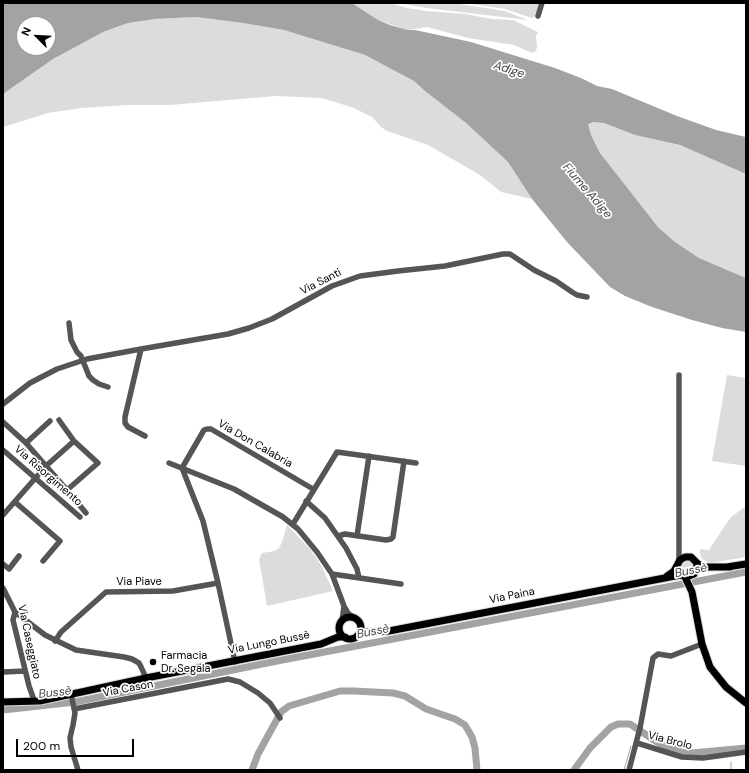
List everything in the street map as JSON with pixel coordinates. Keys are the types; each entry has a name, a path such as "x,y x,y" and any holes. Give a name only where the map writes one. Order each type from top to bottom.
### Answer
{"main road":[{"path":"650,581 670,575 682,558 688,557 693,558 697,568 689,575"},
{"path":"696,563 707,567 730,567"},
{"path":"678,564 679,570 689,575"},
{"path":"650,581 746,564"},
{"path":"689,575 702,644 710,667 719,680 732,693 746,703"},
{"name":"Via Paina","path":"358,635 364,632 389,631 650,581"},
{"path":"348,618 354,618 357,620 361,629 358,635 352,638 345,637 341,634 340,628 342,621 348,618"},
{"name":"Via Paina","path":"360,625 365,628 378,631"},
{"name":"Via Lungo Bussè","path":"327,642 340,628"},
{"name":"Via Lungo Bussè","path":"3,702 40,701 146,678 235,662 321,644 338,637 345,637"}],"street":[{"path":"538,16 542,3"},
{"name":"Via Santi","path":"3,404 30,383 57,369 83,361 228,334 249,328 279,315 332,286 350,279 398,271 445,266 503,254 510,254 577,295 587,297"},
{"path":"68,323 71,340 83,361 87,372 93,380 108,387"},
{"path":"141,349 125,417 125,423 128,427 145,436"},
{"path":"678,564 679,375"},
{"path":"59,420 74,441 98,462 98,464 68,490"},
{"path":"26,442 50,421"},
{"path":"3,422 26,442 86,513"},
{"name":"Via Don Calabria","path":"182,468 204,430 211,429 313,489"},
{"path":"3,516 46,466 74,441"},
{"name":"Via Risorgimento","path":"3,450 80,517"},
{"path":"292,524 337,452 416,463"},
{"path":"357,536 369,456"},
{"path":"338,536 345,534 386,540 393,537 404,461"},
{"path":"169,463 234,489 283,517 298,528 332,574 344,606 348,613 354,618"},
{"path":"182,468 203,521 235,662"},
{"path":"306,501 325,518 338,536 356,566 359,578"},
{"path":"15,502 60,541 43,561"},
{"path":"679,549 682,554 688,557"},
{"path":"3,564 9,569 19,556"},
{"path":"332,574 401,584"},
{"name":"Via Piave","path":"55,641 61,632 106,592 173,591 218,582"},
{"name":"Via Caseggiato","path":"3,588 15,612 13,620 25,671 34,700"},
{"path":"342,621 344,606"},
{"path":"15,612 45,635 76,650 132,659 139,663 146,678"},
{"path":"629,770 637,743 651,665 655,655 661,654 671,656 702,644"},
{"path":"3,672 25,671"},
{"name":"Via Cason","path":"74,709 228,679 240,682 258,693 270,703 279,716"},
{"path":"71,694 74,718 70,738 71,747 78,770"},
{"name":"Via Brolo","path":"637,743 682,757 703,758 746,752"}],"shaded area":[{"path":"352,3 391,3 407,8 426,11 513,20 538,32 536,36 537,48 535,52 532,53 514,45 468,38 427,27 408,30 378,20"},
{"path":"398,3 453,3 505,11 528,20 426,8"},
{"path":"464,3 540,3 537,15 532,18 505,9"},
{"path":"196,17 284,30 365,55 414,81 466,123 508,162 532,199 501,192 480,175 428,145 387,131 372,117 354,108 322,98 276,96 170,105 128,105 81,108 48,113 3,127 3,94 53,59 103,32 128,23 155,19"},
{"path":"587,123 604,123 635,135 680,145 746,174 746,278 699,258 675,242 658,227 600,153"},
{"path":"727,375 746,378 746,466 712,461"},
{"path":"746,506 746,557 710,563 702,559 700,549 709,550 731,517"},
{"path":"287,525 310,549 321,565 333,591 267,606 259,559 262,553 275,551 279,548"},
{"path":"686,560 690,560 694,566 690,572 686,572 682,568 682,564"}],"water":[{"path":"5,3 352,3 378,20 390,25 471,42 555,68 597,86 612,89 677,116 716,130 746,137 746,174 680,145 635,135 604,123 593,122 588,124 591,135 600,153 658,227 675,242 699,258 746,278 746,332 722,328 652,307 625,296 610,287 567,242 532,199 508,162 466,123 414,81 365,55 284,30 196,17 155,19 128,23 103,32 53,59 3,94 3,4"}],"waterway":[{"name":"Bussè","path":"3,710 75,702 277,661 746,572"},
{"path":"252,770 258,754 281,712 289,706 340,691 393,693 405,696 426,709 455,719 465,725 472,737 475,748 477,770"},
{"path":"574,770 590,748 611,727 618,724 630,724 668,748 692,753 746,748"},
{"path":"624,770 631,746"},
{"path":"731,762 731,770"}],"place":[{"name":"Farmacia Dr. Segala","path":"153,662"}],"water label":[{"name":"Adige","path":"509,70"},
{"name":"Fiume Adige","path":"587,191"}]}
